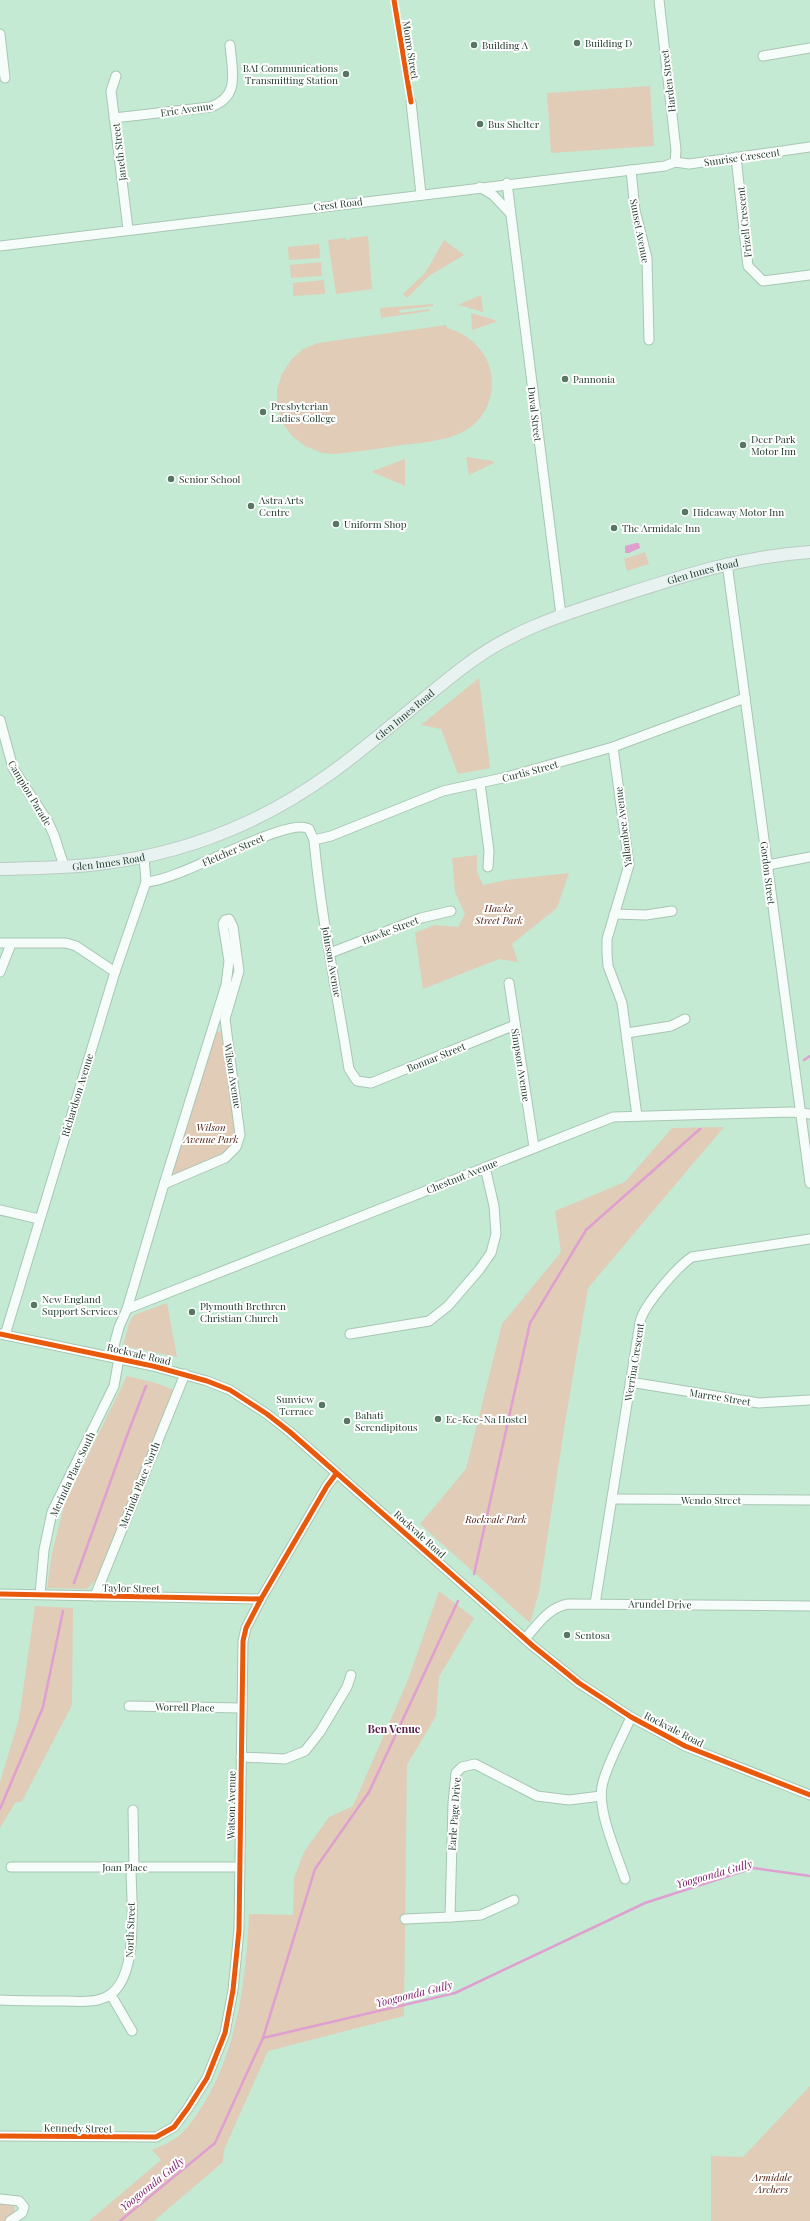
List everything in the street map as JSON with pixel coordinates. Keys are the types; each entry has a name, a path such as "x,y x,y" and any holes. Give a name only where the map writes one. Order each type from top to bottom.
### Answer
{"main road":[{"name":"Glen Innes Road","path":"0,869 96,865 144,857 175,849 223,833 271,811 302,793 353,758 465,665 509,637 561,615 726,563 759,557 810,552"}],"street":[{"name":"Harden Street","path":"659,0 676,150 675,162"},
{"path":"0,34 6,78"},
{"name":"Eric Avenue","path":"114,118 210,107 219,104 231,91 233,80 230,45"},
{"path":"763,56 810,48"},
{"name":"Janeth Street","path":"116,76 111,91 128,230"},
{"path":"411,102 421,194"},
{"name":"Sunrise Crescent","path":"675,162 689,164 810,147"},
{"name":"Frizell Crescent","path":"736,157 748,266 763,281 810,275"},
{"name":"Crest Road","path":"0,246 507,183 666,166 675,162"},
{"name":"Sunset Avenue","path":"631,170 635,210 647,258 649,340"},
{"name":"Duval Street","path":"507,183 561,615"},
{"path":"480,187 493,195 510,213"},
{"name":"Gordon Street","path":"726,563 768,865 799,1113 810,1183"},
{"name":"Curtis Street","path":"314,840 331,836 443,791 480,783 613,747 745,698"},
{"name":"Campion Parade","path":"0,720 12,768 48,822 64,866"},
{"name":"Yallambee Avenue","path":"613,747 629,865 607,939 607,953 608,966 622,1003 637,1116"},
{"path":"480,783 489,851 488,867"},
{"name":"Fletcher Street","path":"146,882 159,880 184,872 256,839 291,827 306,827 314,840"},
{"name":"Johnson Avenue","path":"314,840 330,953 349,1069 357,1081"},
{"name":"Richardson Avenue","path":"2,1334 115,972 146,882 144,857"},
{"path":"768,865 810,857"},
{"name":"Hawke Street","path":"330,953 421,918 451,911"},
{"path":"614,914 646,915 672,911"},
{"path":"0,943 66,943 76,946 115,972"},
{"path":"0,972 11,944"},
{"name":"Wilson Avenue","path":"115,1358 119,1327 127,1309 164,1184 221,1018 230,986 229,971 232,951"},
{"name":"Simpson Avenue","path":"509,983 534,1147"},
{"name":"Wilson Avenue","path":"164,1184 226,1158 232,1153 238,1142 239,1118 221,1018"},
{"path":"627,1033 672,1026 685,1019"},
{"name":"Bonnar Street","path":"357,1081 371,1083 515,1025"},
{"name":"Chestnut Avenue","path":"127,1309 613,1117 810,1114"},
{"path":"350,1334 429,1321 448,1306 479,1270 491,1253 496,1234 494,1206 485,1167"},
{"path":"0,1210 39,1219"},
{"name":"Werrina Crescent","path":"595,1604 641,1315 687,1261 702,1255 810,1239"},
{"name":"Rockvale Road","path":"2,1334 185,1374 230,1390 267,1414 525,1639 579,1683 631,1717 685,1746 810,1796"},
{"name":"Merinda Place South","path":"40,1594 44,1550 52,1512 114,1386 115,1358"},
{"name":"Merinda Place North","path":"95,1596 185,1374"},
{"name":"Marree Street","path":"630,1382 759,1403 810,1400"},
{"name":"Watson Avenue","path":"156,2137 174,2127 207,2078 225,2034 233,1990 239,1930 243,1640 246,1628 261,1599 327,1486 336,1474"},
{"name":"Wendo Street","path":"612,1499 810,1500"},
{"name":"Taylor Street","path":"0,1594 261,1599"},
{"name":"Arundel Drive","path":"525,1639 541,1620 560,1605 810,1606"},
{"path":"241,1757 285,1759 306,1751 320,1732 347,1687 351,1675"},
{"name":"Worrell Place","path":"129,1706 242,1708"},
{"path":"625,1879 608,1825 601,1796 603,1782 631,1717"},
{"name":"Earle Page Drive","path":"450,1917 453,1803 456,1773 462,1767 475,1764 537,1796 569,1800 601,1796"},
{"name":"North Street","path":"111,1995 125,1975 131,1954 133,1810"},
{"name":"Joan Place","path":"11,1867 240,1868"},
{"path":"405,1919 481,1915 514,1900"},
{"path":"0,2000 86,2001 101,1999 111,1995 132,2031"},
{"name":"Kennedy Street","path":"0,2136 156,2137"},
{"path":"0,2199 19,2201 24,2207 22,2213 10,2221"}],"green space":[{"path":"650,86 654,146 551,153 547,93"},
{"path":"368,236 372,289 336,294 328,240 346,238 346,240 350,240 350,238"},
{"path":"444,240 464,255 429,276 407,298 403,294 425,273"},
{"path":"319,244 320,258 289,260 288,247"},
{"path":"321,262 322,276 291,278 290,265"},
{"path":"324,280 325,294 293,296 293,283"},
{"path":"481,295 483,312 459,305 460,304"},
{"path":"433,304 433,306 399,310 400,313 430,309 430,311 381,318 380,308"},
{"path":"471,313 495,320 496,322 472,330"},
{"path":"446,325 447,328 461,333 478,346 486,358 491,375 492,390 488,404 481,417 472,426 461,433 436,441 335,454 322,453 305,446 292,436 282,422 277,406 277,389 282,374 291,360 303,349 318,343"},
{"path":"466,457 493,461 494,463 469,475"},
{"path":"405,459 405,486 372,472 373,471"},
{"path":"645,552 649,564 627,571 624,559"},
{"path":"479,678 490,768 458,774 441,729 421,725"},
{"name":"Hawke Street Park","path":"477,855 477,872 483,885 506,880 569,873 557,908 512,944 518,962 499,959 423,989 415,933 434,925 458,927 465,914 455,892 452,858"},
{"name":"Wilson Avenue Park","path":"220,1031 223,1035 237,1133 230,1152 174,1175 172,1173 215,1034"},
{"name":"Rockvale Park","path":"724,1127 588,1288 565,1423 539,1592 530,1623 420,1524 466,1469 502,1324 561,1252 555,1211 625,1182 672,1128"},
{"path":"167,1303 177,1357 123,1346 129,1323 134,1315"},
{"path":"127,1376 156,1383 174,1390 96,1580 87,1589 47,1588 52,1553 65,1502"},
{"path":"439,1591 474,1618 439,1677 436,1716 407,1765 404,2016 268,2051 224,2150 223,2162 154,2221 89,2221 161,2160 152,2150 178,2137 190,2124 203,2105 225,2060 238,2012 248,1939 249,1914 293,1915 294,1878 304,1852 329,1817 353,1806 408,1680"},
{"path":"35,1606 73,1608 72,1705 22,1801 15,1803 0,1828 0,1782 19,1719"},
{"name":"Armidale Archers","path":"810,2086 810,2221 711,2221 711,2156 743,2157"},
{"path":"4,2200 14,2206 15,2213 7,2221 0,2221 0,2201"}],"shaded area":[{"path":"639,543 640,548 629,553 625,553 625,546"}],"waterway":[{"path":"804,1060 810,1056"},
{"path":"474,1574 530,1323 586,1230 700,1129"},
{"path":"74,1583 146,1386"},
{"path":"263,2038 315,1869 369,1792 458,1601"},
{"path":"0,1809 43,1707 63,1611"},
{"name":"Yoogoonda Gully","path":"120,2221 215,2143 263,2038 455,1993 645,1903 753,1868 810,1876"}],"cycle path":[{"name":"Monro Street","path":"394,0 411,102"},
{"path":"0,1334 153,1366 207,1381 230,1390 267,1414 290,1432 533,1646 579,1683 631,1717 685,1746 810,1795"},
{"path":"0,2136 156,2137 174,2127 207,2078 225,2033 233,1990 239,1930 243,1641 246,1628 261,1599 327,1486 336,1474"},
{"path":"0,1594 261,1599"}],"place":[{"name":"Building D","path":"577,43"},
{"name":"Building A","path":"474,45"},
{"name":"BAI Communications Transmitting Station","path":"346,74"},
{"name":"Bus Shelter","path":"480,124"},
{"name":"Pannonia","path":"565,379"},
{"name":"Presbyterian Ladies College","path":"263,412"},
{"name":"Deer Park Motor Inn","path":"743,445"},
{"name":"Senior School","path":"171,479"},
{"name":"Astra Arts Centre","path":"251,506"},
{"name":"Hideaway Motor Inn","path":"685,512"},
{"name":"Uniform Shop","path":"336,524"},
{"name":"The Armidale Inn","path":"614,528"},
{"name":"New England Support Services","path":"34,1305"},
{"name":"Plymouth Brethren Christian Church","path":"192,1312"},
{"name":"Sunview Terrace","path":"322,1405"},
{"name":"Ee-Kee-Na Hostel","path":"438,1419"},
{"name":"Bahati Serendipitous","path":"347,1421"},
{"name":"Sentosa","path":"567,1635"}],"district":[{"name":"Ben Venue","path":"394,1729"}]}
